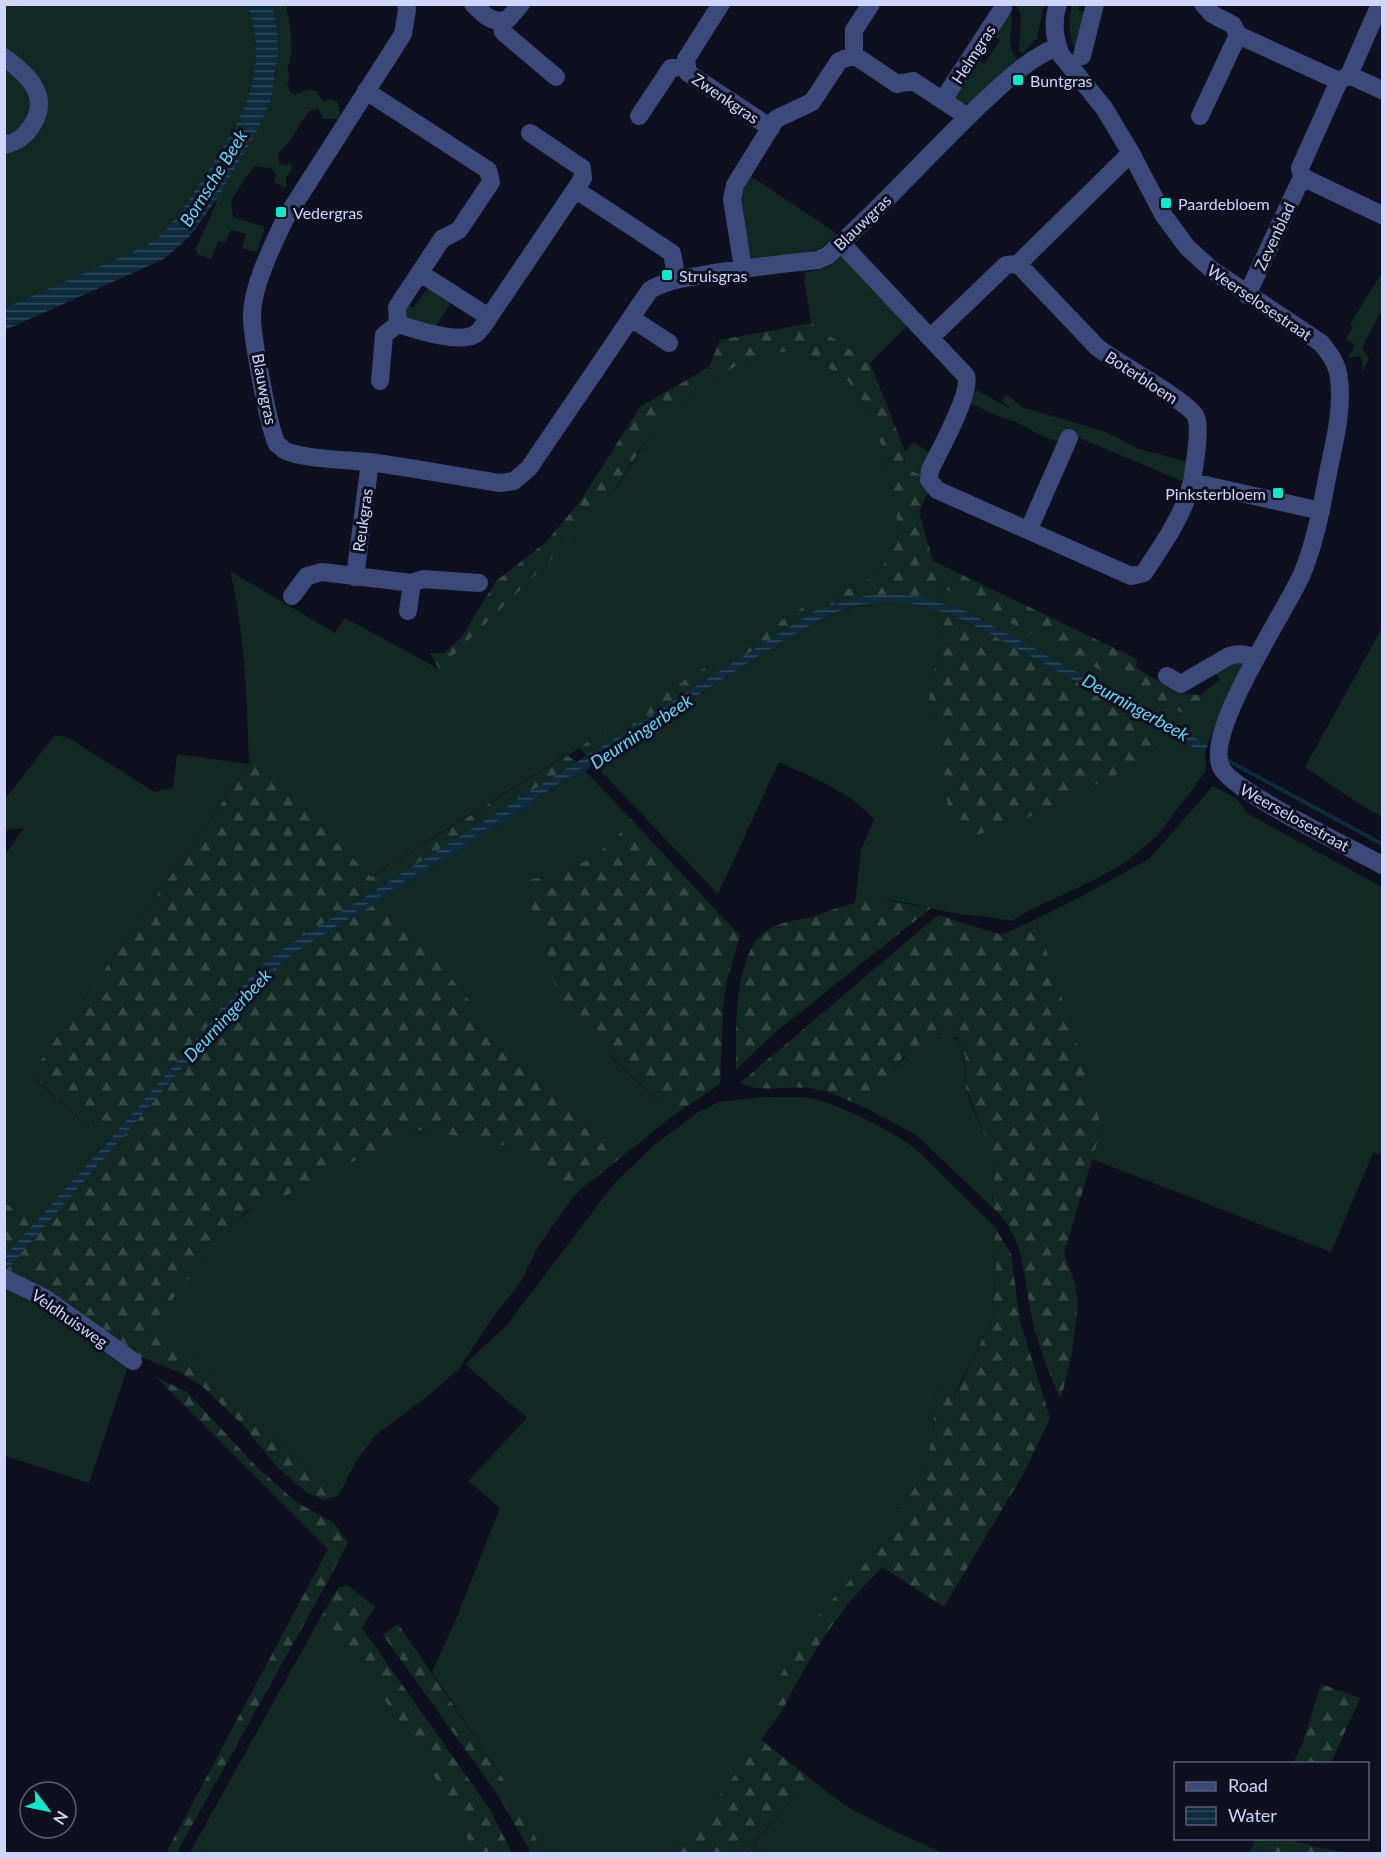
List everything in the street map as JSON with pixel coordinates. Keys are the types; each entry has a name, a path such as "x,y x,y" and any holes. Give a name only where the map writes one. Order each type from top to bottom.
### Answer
{"street":[{"name":"Blauwgras","path":"406,4 403,34 285,219 256,292 252,314 253,332 271,427 277,444 297,454 370,462 500,483 514,481 530,468 650,290 662,283 677,280 743,268 818,260 827,256 1026,63 1037,55 1058,46"},
{"path":"472,4 495,21 507,19 521,4"},
{"name":"Zwenkgras","path":"721,4 686,59 688,73 771,128"},
{"path":"854,56 854,30 871,4"},
{"name":"Weerselosestraat","path":"1058,4 1054,22 1058,46 1065,61 1104,108 1173,229 1187,247 1212,270 1321,343 1336,364 1339,377 1339,411 1321,511 1303,572 1223,724 1220,766 1235,783 1264,801 1383,865"},
{"path":"1082,56 1095,4"},
{"path":"1203,4 1212,14 1233,25 1238,35 1344,78 1383,90"},
{"name":"Zevenblad","path":"1247,295 1302,177 1300,168 1380,4"},
{"name":"Helmgras","path":"943,100 1003,8"},
{"path":"501,21 503,32 556,77"},
{"path":"1200,116 1238,35"},
{"path":"854,56 897,84 913,81 968,117"},
{"path":"743,268 733,191 776,120 812,102 839,62 854,56"},
{"path":"4,57 29,79 37,92 39,102 36,120 29,130 14,142 4,145"},
{"name":"Zwenkgras","path":"639,116 671,68 687,66"},
{"path":"366,91 489,171 490,184 459,230 442,239 397,307 398,324"},
{"path":"398,324 420,332 453,337 472,336 479,331 489,317 583,178 582,168 530,133"},
{"path":"930,338 1006,265 1018,264 1131,153"},
{"path":"1302,177 1383,215"},
{"path":"576,190 672,254 677,280"},
{"path":"841,243 966,376 969,383 960,408 930,470 929,480 937,490 1131,576 1144,573 1172,530 1187,499 1192,482 1321,511"},
{"name":"Boterbloem","path":"1018,264 1097,347 1112,359 1180,400 1193,412 1197,419 1196,460 1192,482"},
{"path":"420,273 489,317"},
{"path":"631,318 669,343"},
{"path":"380,381 384,335 398,324"},
{"path":"1029,529 1069,438"},
{"name":"Reukgras","path":"354,577 370,462"},
{"path":"292,596 307,576 322,573 412,584 423,579 479,583"},
{"path":"408,611 412,584"},
{"path":"1167,676 1181,684 1229,656 1247,654 1256,659"},
{"name":"Veldhuisweg","path":"6,1279 45,1298 133,1361"}],"green space":[{"path":"4,5 247,5 254,30 256,55 247,100 238,121 187,202 162,234 145,246 5,308"},
{"path":"271,5 286,5 291,42 289,65 287,66 290,78 287,84 289,90 294,94 310,89 318,92 324,102 330,99 338,102 340,114 338,119 324,119 318,109 309,111 290,141 278,153 279,163 286,166 291,162 291,172 286,177 286,188 274,182 276,174 271,168 254,166 231,200 233,217 265,227 257,252 242,248 246,234 231,230 226,242 218,241 211,259 197,254 196,249 219,196 242,157 276,75 277,27"},
{"path":"1016,5 1044,5 1037,39 1022,53 1019,50 1021,16"},
{"path":"1072,5 1079,5 1078,10 1088,13 1075,50 1069,28"},
{"path":"1010,8 1012,22 1010,40 1017,59 972,102 964,104 950,96 974,58 984,64 1000,40 990,33"},
{"path":"751,176 835,232 836,235 818,250 754,261 751,258 739,196"},
{"path":"842,255 909,324 870,363 811,323 804,277 806,272 826,267"},
{"path":"1382,273 1382,310 1362,348 1369,358 1362,373 1360,356 1347,358 1354,344 1346,339 1353,327 1350,324"},
{"path":"435,287 453,300 435,327 404,319 405,303 413,308 426,290"},
{"path":"811,323 870,363 905,451 904,467 922,476 928,493 919,512 933,561 1137,659 1136,668 1178,693 1204,694 1208,700 1196,718 1192,718 940,586 944,604 921,597 865,596 816,610 587,756 579,748 598,734 798,610 822,598 862,584 886,562 898,534 896,509 881,444 864,403 844,376 795,351 781,352 741,363 708,383 653,430 599,513 439,669 430,653 444,653 461,638 496,581 545,543 579,503 640,407 709,367 720,340"},
{"path":"795,351 844,376 864,403 881,444 896,509 898,534 886,562 862,584 822,598 798,610 598,734 568,756 561,758 370,877 254,757 32,1073 38,1082 107,1143 39,1220 5,1204 5,855 24,828 5,830 5,799 55,735 69,738 154,792 173,788 177,754 249,764 242,643 230,571 335,633 345,618 439,669 618,486 653,430 708,383 741,363 781,352"},
{"path":"976,390 1011,409 1002,401 1007,395 1022,407 1106,432 1139,449 1188,462 1189,484 1075,436 1063,443 1044,437 1016,422 970,403"},
{"path":"914,442 932,454 922,476 904,467 905,451"},
{"path":"940,585 1192,718 1204,694 1201,693 1220,680 1214,671 1229,661 1244,663 1207,745 968,612 944,604"},
{"path":"895,600 935,609 942,647 929,686 930,709 941,737 946,771 968,820 1029,817 1118,774 1149,755 1163,741 1179,739 1205,752 1206,771 1157,836 1126,862 1011,921 894,901 868,900 855,903 861,850 874,819 842,793 779,762 718,894 593,763 760,654 803,629 847,609"},
{"path":"935,609 989,633 1179,739 1163,741 1149,755 1118,774 1029,817 977,835 969,821 949,817 941,737 930,709 929,699 929,686 942,647"},
{"path":"1382,628 1382,817 1305,767"},
{"path":"255,756 255,760 371,877 562,758 568,756 577,762 278,952 256,970 107,1143 32,1073"},
{"path":"583,769 631,819 613,841 588,860 560,873 532,879 609,1056 674,1115 619,1159 577,1120 497,1036 384,896"},
{"path":"1213,786 1236,798 1248,814 1382,887 1382,1155 1373,1153 1331,1252 1092,1159 1101,1130 1097,1105 1036,919 1149,859"},
{"path":"631,819 740,936 726,983 720,1084 674,1115 578,1026 565,1006 552,977 526,889 528,882 532,879 560,873 588,860 613,841"},
{"path":"384,896 497,1036 577,1120 619,1159 571,1200 529,1156 519,1150 493,1142 420,1130 406,1131 303,1188 246,1212 235,1222 158,1317 158,1321 241,1399 298,1459 339,1495 324,1500 306,1492 279,1469 243,1425 203,1387 181,1373 139,1356 5,1271 259,981 287,958"},
{"path":"871,898 931,908 772,1035 736,1070 739,995 747,957 755,942 766,931 780,924 816,916"},
{"path":"938,915 1002,935 1036,919 1097,1105 1101,1130 1064,1253 1075,1284 1078,1305 1072,1352 1060,1398 1035,1333 1018,1247 1012,1232 992,1207 996,1163 966,1088 965,1057 961,1043 956,1037 939,1037 903,1057 868,1109 822,1090 758,1088 740,1083"},
{"path":"948,1036 956,1039 963,1049 968,1097 995,1161 992,1207 916,1135 868,1109 891,1073 909,1053 933,1040"},
{"path":"762,1097 798,1097 821,1101 881,1127 918,1151 994,1226 996,1266 992,1320 954,1395 936,1386 933,1436 923,1470 903,1509 873,1555 849,1584 767,1701 782,1711 731,1782 701,1819 666,1853 544,1853 506,1783 432,1672 457,1617 500,1508 468,1481 527,1418 465,1364 506,1326 614,1184 653,1146 697,1113 719,1102"},
{"path":"420,1130 493,1142 520,1150 535,1161 571,1200 538,1247 520,1283 491,1320 459,1369 376,1435 356,1461 339,1495 298,1459 241,1399 158,1321 158,1317 235,1222 246,1213 405,1131"},
{"path":"5,1204 39,1220 4,1257"},
{"path":"994,1226 1011,1254 1020,1321 1050,1418 1026,1469 944,1607 882,1567 851,1600 825,1636 782,1711 767,1701 791,1656 814,1620 873,1555 903,1509 923,1470 933,1436 936,1385 955,1395 992,1320 996,1266"},
{"path":"4,1288 32,1299 97,1347 129,1363 89,1483 5,1456"},
{"path":"156,1377 187,1392 254,1464 296,1502 333,1522 348,1542 176,1854 166,1853 328,1549"},
{"path":"347,1585 375,1607 362,1628 489,1808 512,1853 475,1853 427,1762 389,1706 340,1640 318,1622 338,1588"},
{"path":"318,1622 340,1640 389,1706 427,1762 475,1853 189,1854"},
{"path":"398,1624 506,1783 544,1853 531,1853 498,1795 383,1635"},
{"path":"1321,1684 1360,1698 1331,1762 1294,1762 1302,1745"},
{"path":"760,1739 810,1778 746,1853 666,1853 716,1799"},
{"path":"810,1778 844,1805 943,1853 746,1854"},
{"path":"1255,1840 1297,1840 1296,1842 1346,1853 1249,1853"}],"water":[{"name":"Bornsche Beek","path":"247,5 272,6 277,27 278,54 271,99 259,127 219,196 189,237 164,259 5,330 5,308 145,246 162,234 175,219 226,142 247,100 256,55 254,30"},
{"path":"889,594 922,597 968,612 1208,745 1204,753 989,633 930,608 892,602 873,603 830,615 782,641 287,958 259,981 239,1003 5,1272 4,1257 107,1143 256,970 278,952 816,610 865,596"}],"waterway":[{"name":"Deurningerbeek","path":"574,775 651,725"},
{"name":"Deurningerbeek","path":"1225,759 1382,844"},
{"name":"Deurningerbeek","path":"352,916 535,800"}],"place":[{"name":"Buntgras","path":"1018,80"},
{"name":"Paardebloem","path":"1166,203"},
{"name":"Vedergras","path":"281,212"},
{"name":"Struisgras","path":"667,275"},
{"name":"Pinksterbloem","path":"1278,493"}]}
